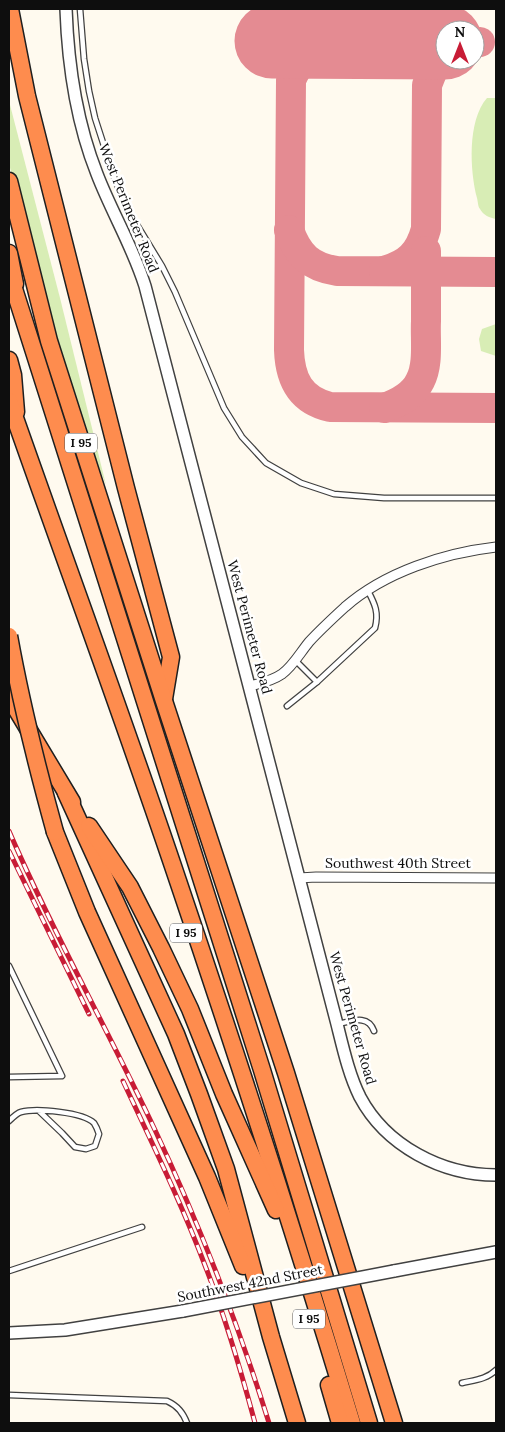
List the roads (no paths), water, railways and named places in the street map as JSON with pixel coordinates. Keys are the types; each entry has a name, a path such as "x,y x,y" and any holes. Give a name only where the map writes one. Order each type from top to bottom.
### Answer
{"highway":[{"path":"10,9 27,96 126,488 172,657 164,701"},
{"path":"18,9 27,96"},
{"name":"I 95","path":"9,181 49,341 286,1073 394,1423"},
{"path":"9,253 22,318"},
{"path":"9,273 262,1070 369,1423"},
{"path":"9,360 13,375 13,426"},
{"path":"9,401 13,426 95,641 178,882 320,1316 352,1423"},
{"name":"I 95","path":"13,426 175,899 278,1215 340,1423"},
{"path":"9,634 34,759 55,832 87,912 207,1177 271,1337"},
{"path":"9,697 66,793 130,886 190,1009 224,1094 278,1215"},
{"path":"66,793 176,1034 199,1094 226,1169 271,1337 297,1423"}],"street":[{"name":"West Perimeter Road","path":"66,9 71,78 80,120 96,172 133,252 145,286 337,1024 360,1096 366,1107 390,1134 419,1155 442,1165 466,1172 496,1175"},
{"path":"250,686 277,677 288,669 311,640 333,618 346,606 368,591 408,570 438,558 455,553 496,547"},
{"name":"Southwest 40th Street","path":"299,878 496,878"},
{"name":"Southwest 42nd Street","path":"9,1333 65,1330 183,1311 496,1252"}],"lane":[{"path":"80,9 89,91 95,118 115,180 128,210 162,266 175,292 224,408 242,436 266,464 301,483 334,494 384,498 496,498"},
{"path":"287,706 375,628 378,619 377,608 368,591"},
{"path":"295,660 316,682"},
{"path":"9,966 62,1076 9,1077"},
{"path":"337,1024 358,1019 365,1020 371,1024 374,1031"},
{"path":"9,1121 20,1112 39,1111 80,1116 94,1124 99,1134 95,1146 86,1149 75,1147 39,1111"},
{"path":"9,1270 142,1227"},
{"path":"462,1383 491,1375 496,1370"},
{"path":"9,1395 167,1401 174,1404 183,1413 188,1423"}],"railway":[{"path":"9,831 44,907 155,1130 187,1202 231,1312 269,1423"},
{"path":"9,851 89,1014"},
{"path":"123,1081 197,1244 233,1345 255,1423"}]}
